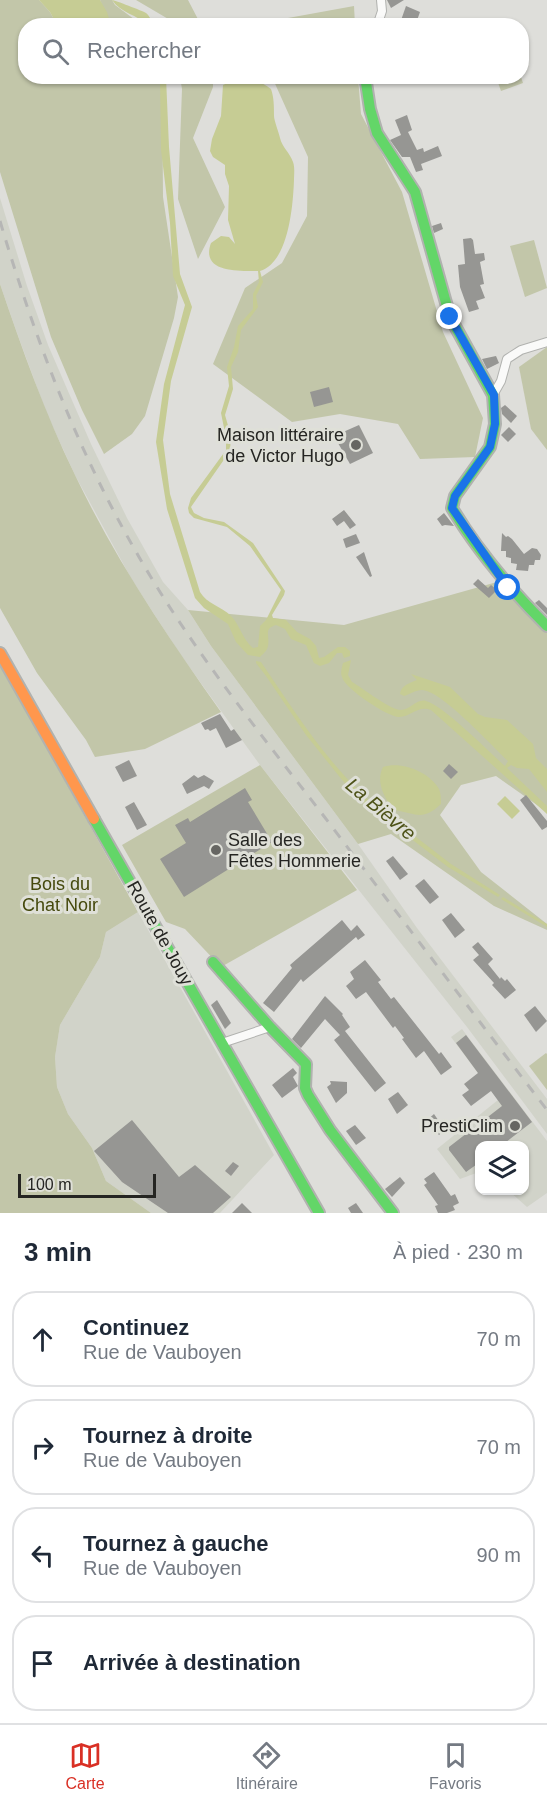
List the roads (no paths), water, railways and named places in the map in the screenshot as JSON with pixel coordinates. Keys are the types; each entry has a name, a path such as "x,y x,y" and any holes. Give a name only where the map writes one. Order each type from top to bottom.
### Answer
{"street":[{"path":"380,18 382,11 381,0"},
{"path":"366,84 368,103 378,132 415,192 450,317 494,395 495,424 490,447 455,496 452,508 497,574 547,626"},
{"path":"494,395 501,381 507,358 521,350 547,342"},
{"name":"Route de Jouy","path":"0,653 320,1213"},
{"path":"213,962 270,1028 306,1064 305,1088 308,1095 330,1130 393,1213"},
{"path":"222,1043 270,1028"}],"railway":[{"path":"0,221 43,351 77,435 117,517 159,591 227,689 547,1110"}],"place":[{"name":"Maison littéraire de Victor Hugo","path":"356,445"},
{"name":"Salle des Fêtes Hommerie","path":"216,850"},
{"name":"PrestiClim","path":"515,1126"}],"water label":[{"name":"La Bièvre","path":"381,809"}],"park label":[{"name":"Bois du Chat Noir","path":"60,894"}]}
